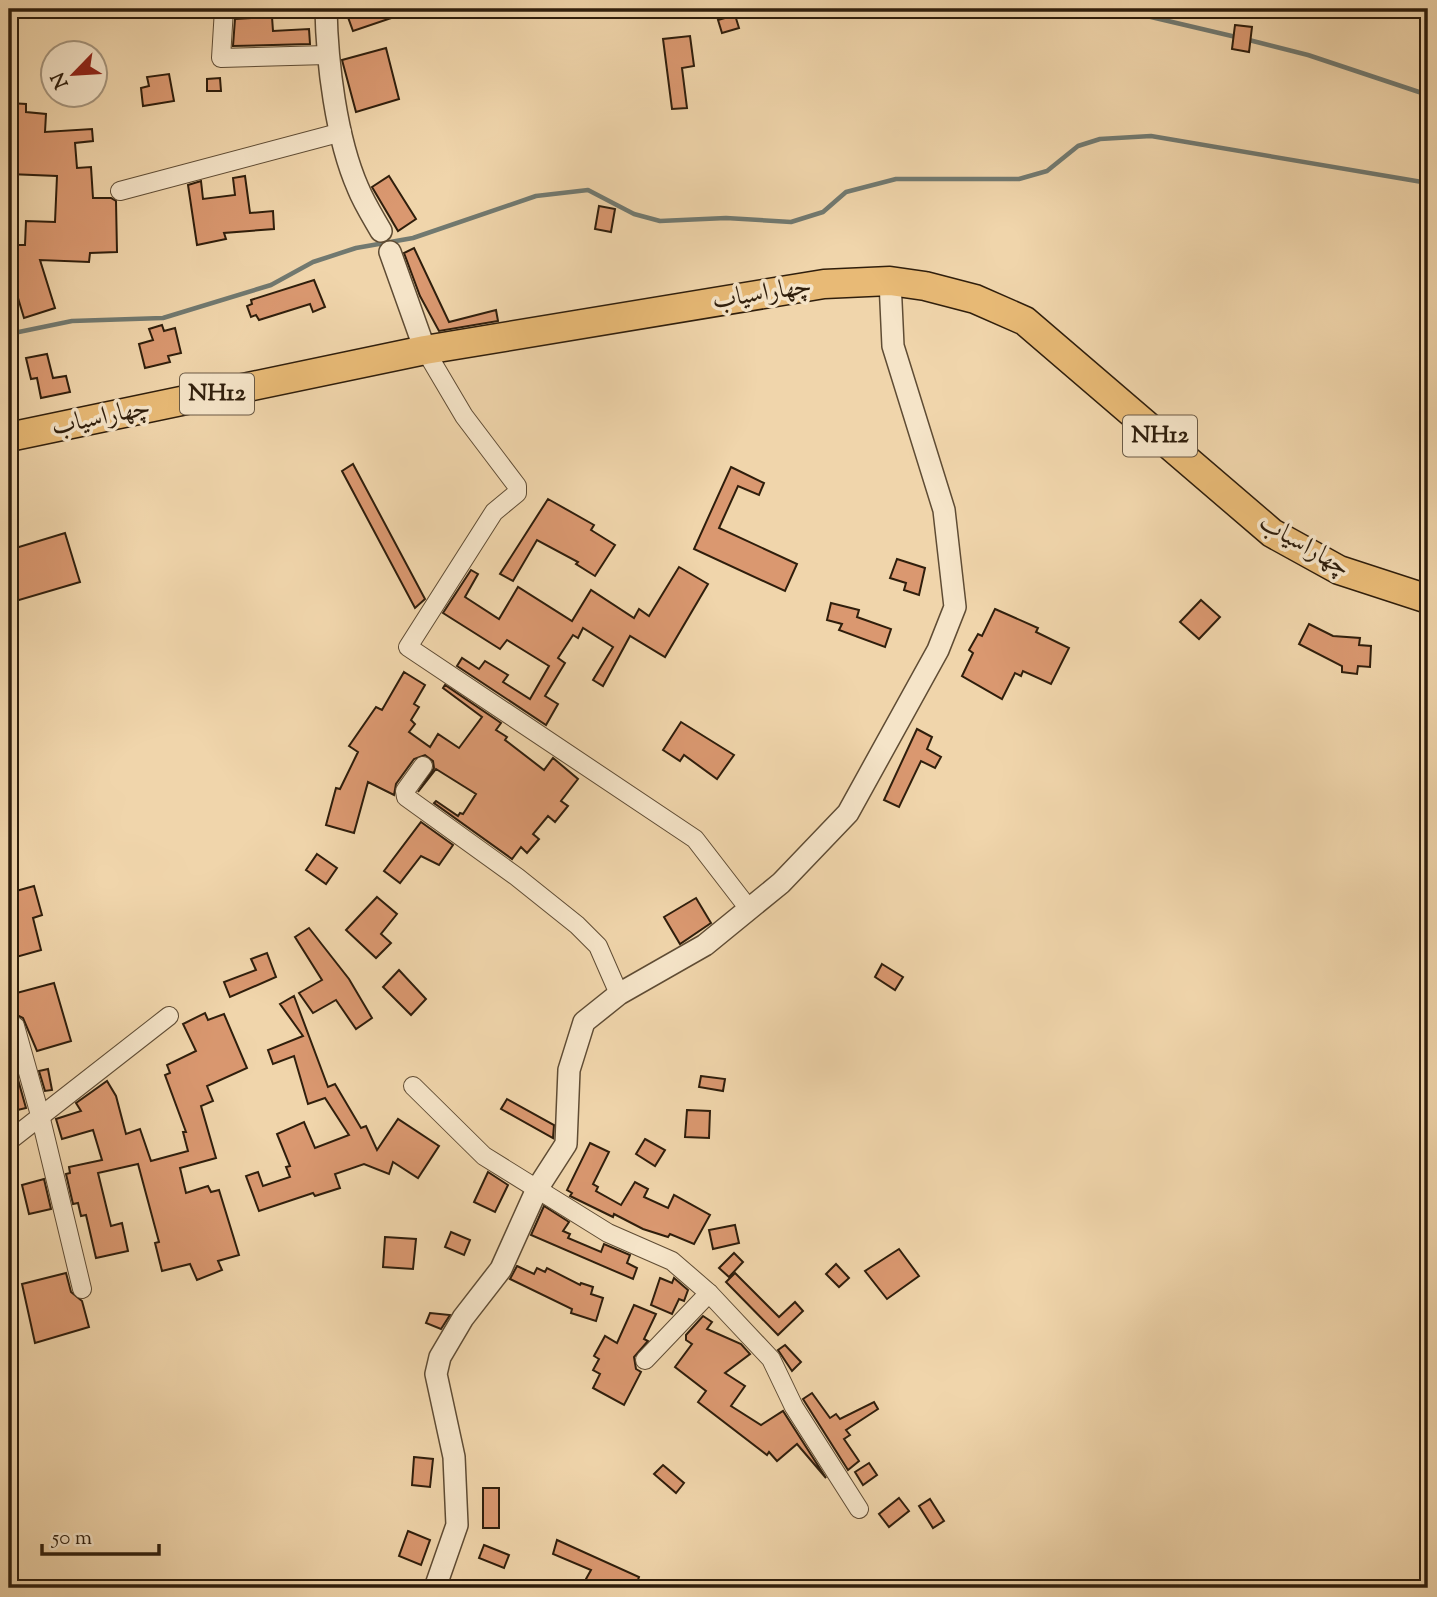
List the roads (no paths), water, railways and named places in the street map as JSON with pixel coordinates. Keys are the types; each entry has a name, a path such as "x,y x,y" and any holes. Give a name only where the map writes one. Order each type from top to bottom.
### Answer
{"highway":[{"name":"چهاراسیاب","path":"9,437 425,350 824,285 890,281 975,299 1025,321 1272,533 1339,570 1428,599"}],"street":[{"path":"224,9 221,58 327,55"},
{"path":"326,9 327,55 342,132 357,187 390,252 425,350 464,416 517,485 517,493 494,512 408,647 695,839 749,909"},
{"path":"120,191 342,132"},
{"path":"435,1588 457,1525 454,1457 436,1374 440,1357 463,1318 501,1269 537,1189 566,1144 569,1070 584,1022 619,994 705,945 781,883 848,813 938,650 955,607 943,510 892,346 890,281"},
{"path":"423,765 405,791 406,797 517,877 577,925 598,946 619,994"},
{"path":"9,1141 169,1016"},
{"path":"15,1027 40,1115 82,1290"},
{"path":"413,1086 484,1156 608,1233 672,1261 709,1293 771,1359 794,1407 859,1509"},
{"path":"645,1360 709,1293"}],"waterway":[{"path":"1117,9 1236,37"},
{"path":"1245,39 1308,55 1428,95"},
{"path":"9,334 72,321 163,318 271,285 313,262 356,248 413,238 536,196 588,190 634,214 660,221 726,218 791,222 823,212 846,192 896,179 1019,179 1047,171 1078,146 1100,139 1151,136 1428,183"}]}
